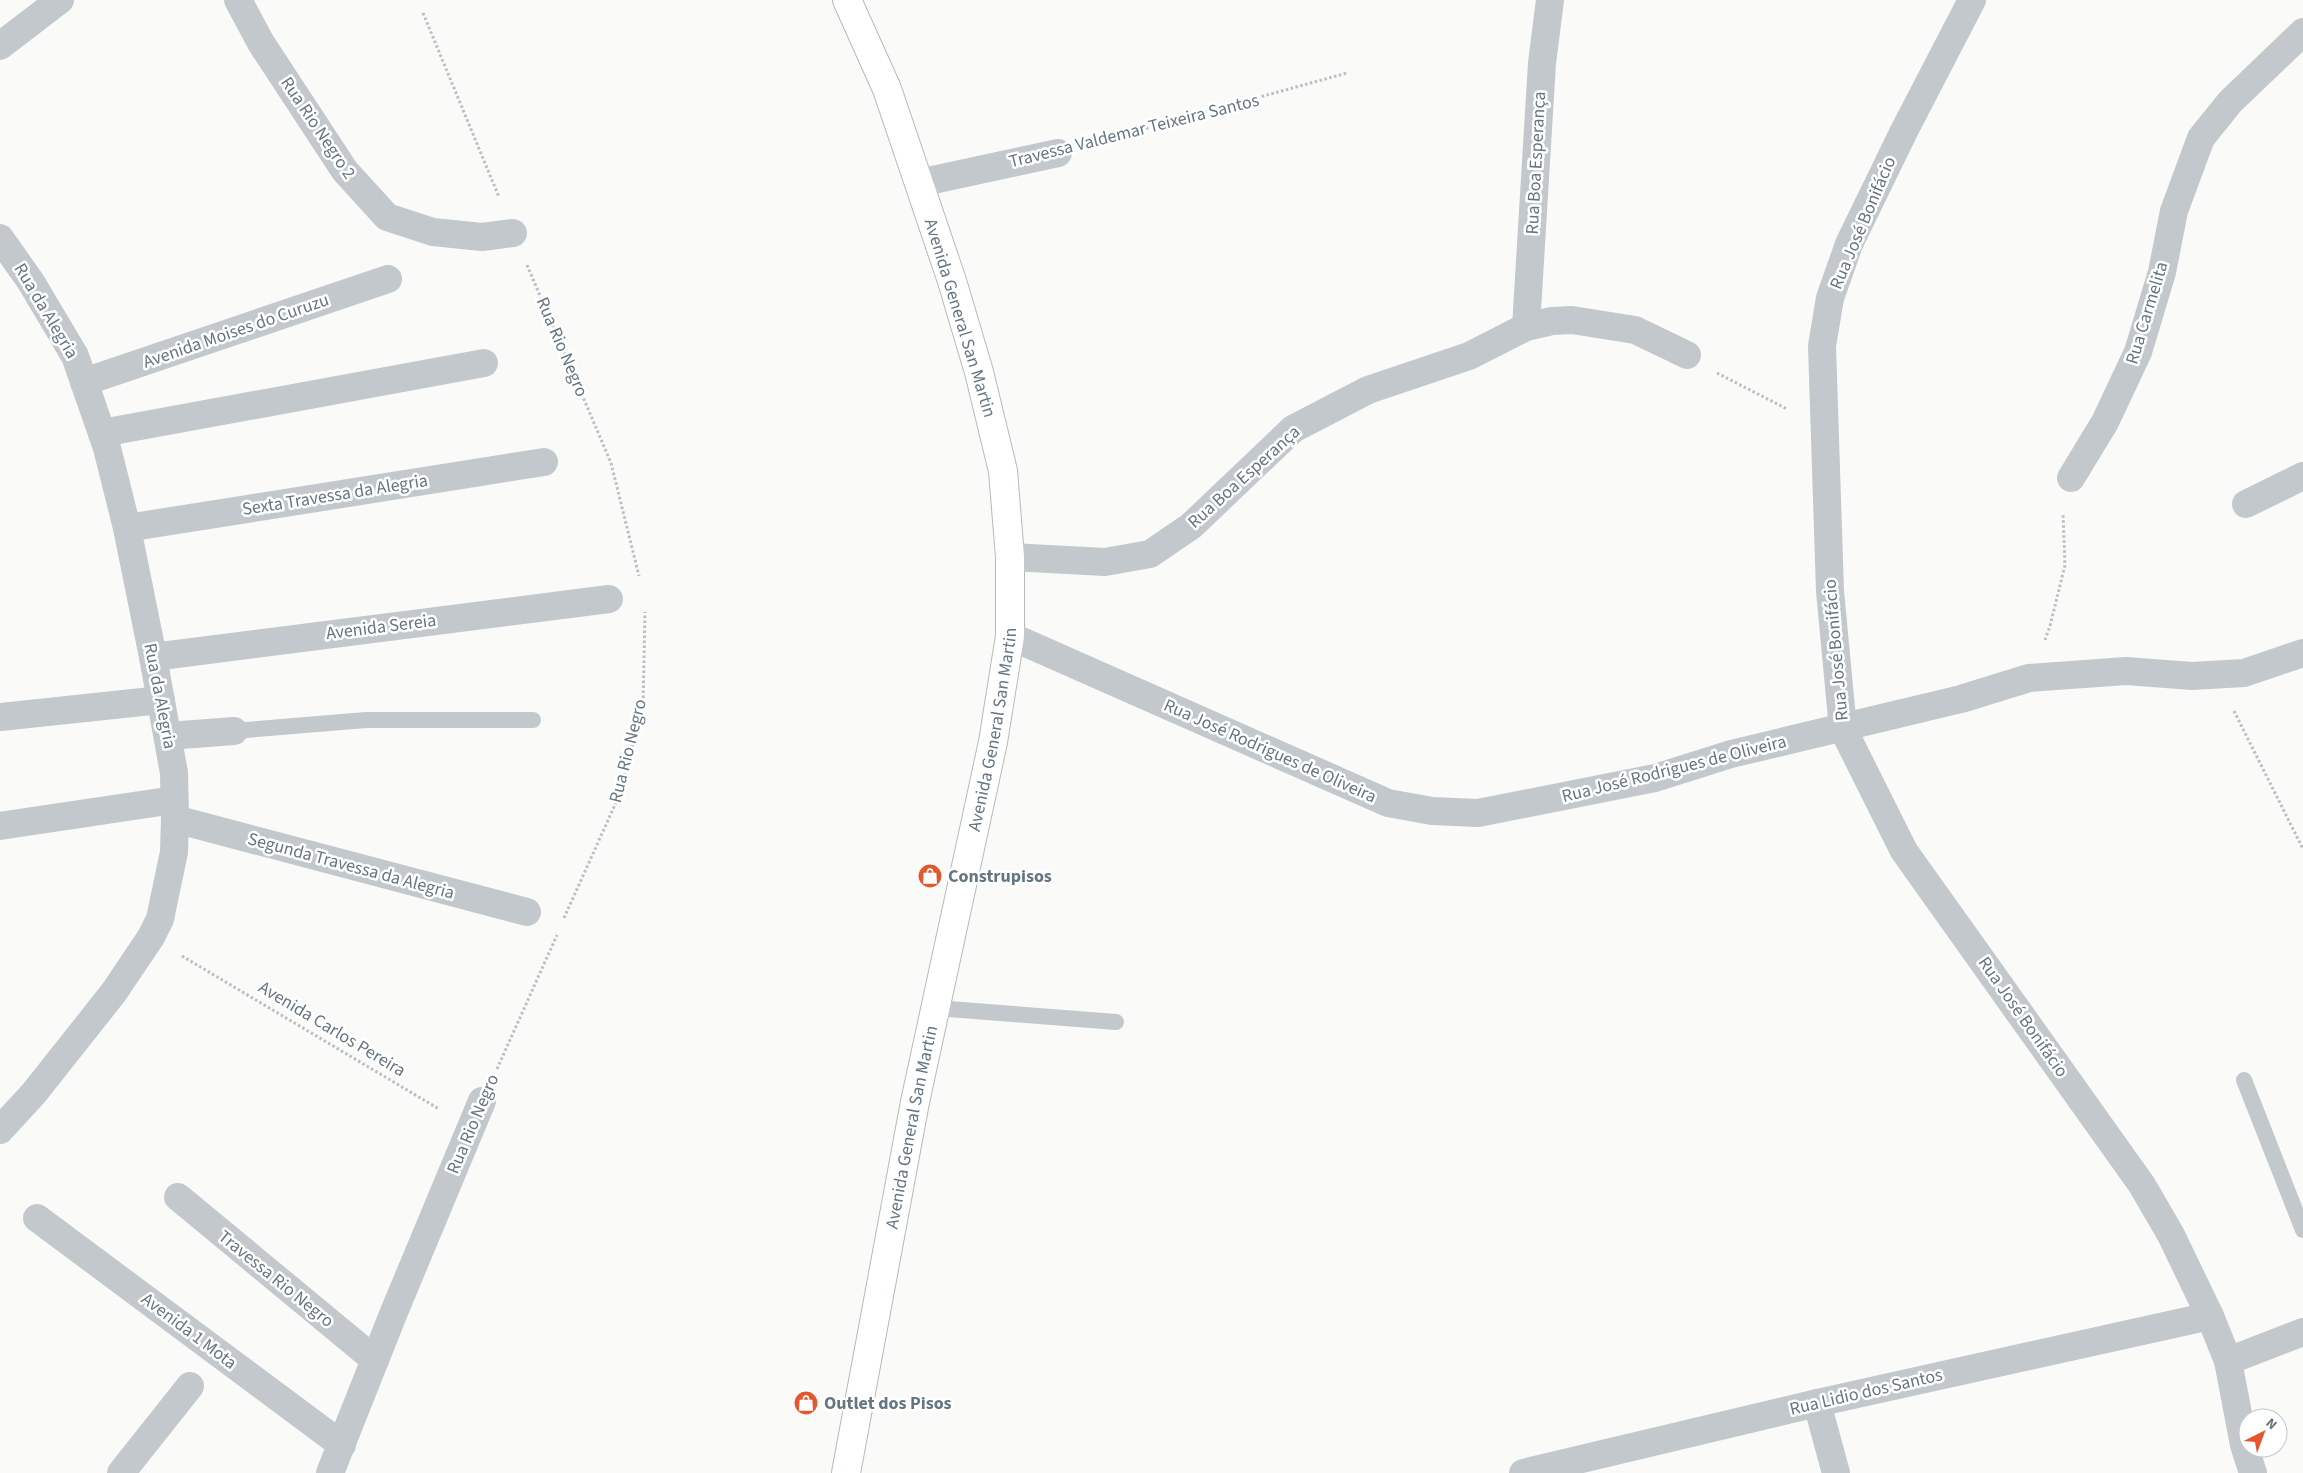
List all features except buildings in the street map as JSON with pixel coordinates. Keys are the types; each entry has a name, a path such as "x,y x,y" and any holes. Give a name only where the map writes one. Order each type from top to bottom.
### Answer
{"main road":[{"name":"Avenida General San Martin","path":"846,1473 915,1102 993,742 1010,636 1010,557 1003,470 982,381 952,280 887,89 847,0"}],"street":[{"path":"0,46 60,0"},
{"name":"Rua Rio Negro 2","path":"238,0 261,43 345,171 387,217 443,233 482,238 513,233"},
{"name":"Rua Boa Esperança","path":"1526,327 1542,63 1550,0"},
{"name":"Rua José Bonifácio","path":"1972,0 1904,131 1849,244 1830,298 1822,346 1830,591 1843,729 1904,851 2142,1185 2171,1235 2210,1316"},
{"name":"Rua Carmelita","path":"2071,478 2105,422 2138,352 2162,272 2174,211 2201,138 2230,102 2303,32"},
{"name":"Travessa Valdemar Teixeira Santos","path":"919,183 1058,153"},
{"name":"Rua da Alegria","path":"0,238 31,282 75,356 102,433 126,528 153,657 174,773 174,852 160,919 114,992 34,1093 0,1130"},
{"name":"Avenida Moises do Curuzu","path":"84,382 388,280"},
{"name":"Rua Boa Esperança","path":"1010,557 1105,562 1150,554 1191,526 1293,429 1368,390 1469,356 1526,327 1552,320 1572,320 1635,330 1687,355"},
{"path":"102,433 484,363"},
{"name":"Sexta Travessa da Alegria","path":"126,528 544,462"},
{"path":"2246,504 2303,476"},
{"name":"Avenida Sereia","path":"153,657 609,599"},
{"name":"Rua José Rodrigues de Oliveira","path":"1010,636 1388,803 1432,811 1478,813 1655,778 1731,754 1843,729 1961,699 2029,678 2126,671 2192,676 2244,673 2303,653"},
{"path":"0,718 161,700"},
{"path":"168,736 234,731"},
{"path":"0,826 174,810"},
{"name":"Segunda Travessa da Alegria","path":"174,810 527,912"},
{"name":"Rua Rio Negro","path":"330,1473 482,1101"},
{"name":"Travessa Rio Negro","path":"178,1197 375,1360"},
{"name":"Avenida 1 Mota","path":"37,1218 342,1445"},
{"path":"2210,1316 2228,1361 2244,1445 2253,1473"},
{"name":"Rua Lidio dos Santos","path":"1523,1473 1816,1403 2210,1316"},
{"path":"2228,1361 2303,1332"},
{"path":"121,1473 190,1386"},
{"path":"1816,1403 1836,1473"}],"lane":[{"path":"234,731 366,720 533,720"},
{"path":"936,1008 1116,1022"},
{"path":"2244,1080 2303,1230"}],"path":[{"name":"Rua Rio Negro","path":"423,14 513,233 611,463 640,583"},
{"name":"Travessa Valdemar Teixeira Santos","path":"1058,153 1347,73"},
{"path":"1687,355 1764,398 1826,425"},
{"path":"2029,678 2050,626 2065,565 2062,498 2071,478"},
{"name":"Rua Rio Negro","path":"562,923 618,798 643,707 645,611"},
{"path":"2216,674 2303,849"},
{"name":"Rua Rio Negro","path":"482,1101 558,932"},
{"name":"Avenida Carlos Pereira","path":"178,954 471,1128"}],"place":[{"name":"Construpisos","path":"930,876"},
{"name":"Outlet dos Pisos","path":"806,1403"}]}
